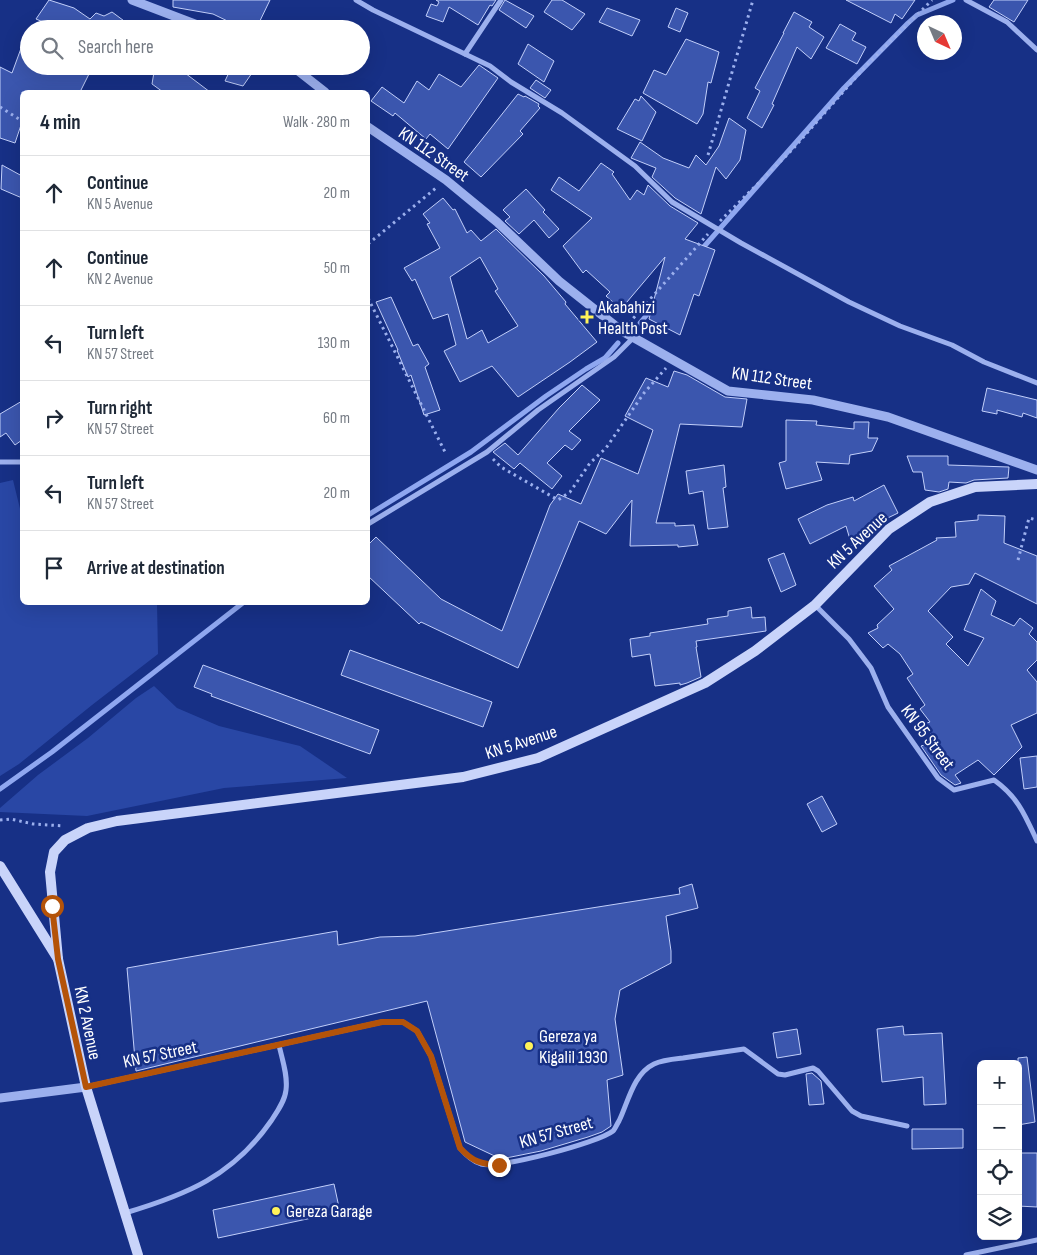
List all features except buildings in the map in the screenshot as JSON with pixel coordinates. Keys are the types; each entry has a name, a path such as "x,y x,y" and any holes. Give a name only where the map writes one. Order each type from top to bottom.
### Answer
{"main road":[{"name":"KN 5 Avenue","path":"58,959 50,872 54,852 65,840 88,828 117,821 463,777 538,758 705,683 755,651 815,605 889,529 930,502 975,487 1037,484"},
{"name":"KN 2 Avenue","path":"0,866 58,959 86,1087 138,1255"}],"street":[{"path":"132,0 184,20"},
{"path":"356,0 490,66 511,82 562,113 635,166 672,202 714,227 849,302 900,326 952,345 984,362 1037,383"},
{"path":"465,54 501,0"},
{"path":"966,0 1007,22 1037,50"},
{"path":"304,75 323,90"},
{"name":"KN 112 Street","path":"370,128 446,180 497,222 559,281 622,331 728,391 813,400 888,417 1037,470"},
{"path":"370,523 486,452 538,410 614,357 633,338"},
{"path":"0,462 20,462"},
{"name":"KN 95 Street","path":"815,605 849,639 871,668 888,707 938,778 954,790 994,780 1008,790 1022,809 1037,840"},
{"name":"KN 57 Street","path":"0,1098 86,1087 382,1022 403,1022 417,1031 431,1056 460,1148 468,1157 482,1164 499,1165 559,1151 614,1131 630,1093 642,1074 653,1064 744,1049 778,1074 785,1075 813,1068 818,1071 852,1111 860,1116 908,1126"},
{"path":"125,1213 156,1204 194,1189 218,1175 237,1160 264,1131 279,1108 286,1092 287,1079 279,1045"},
{"path":"966,1255 1037,1240"}],"path":[{"path":"708,154 753,0"},
{"path":"622,331 714,227 792,150 866,66 932,0"},
{"path":"0,107 20,120"},
{"path":"370,242 446,180"},
{"path":"370,302 446,454"},
{"path":"486,452 501,467 558,500 570,492 590,463 606,448 644,393 673,360"},
{"path":"1018,560 1030,518 1037,520"},
{"path":"0,820 11,819 33,824 65,826"}],"shaded area":[{"path":"13,480 20,509 20,605 157,605 158,654 19,764 0,776 0,483"},
{"path":"154,686 177,708 219,726 300,746 347,778 224,788 87,816 0,812 0,808 38,775"}],"waterway":[{"path":"701,250 844,88 908,23 917,15 953,0"},
{"path":"640,323 656,304"},
{"path":"370,514 471,452 546,396 605,358 618,343"},
{"path":"0,789 52,752 240,605"}],"place":[{"name":"Akabahizi Health Post","path":"587,317"},
{"name":"Gereza ya KigaliI 1930","path":"529,1046"},
{"name":"Gereza Garage","path":"276,1211"}],"route":[{"path":"52,906 58,959 86,1087 382,1022 403,1022 417,1031 431,1056 460,1148 468,1157 482,1164 499,1165"}]}
